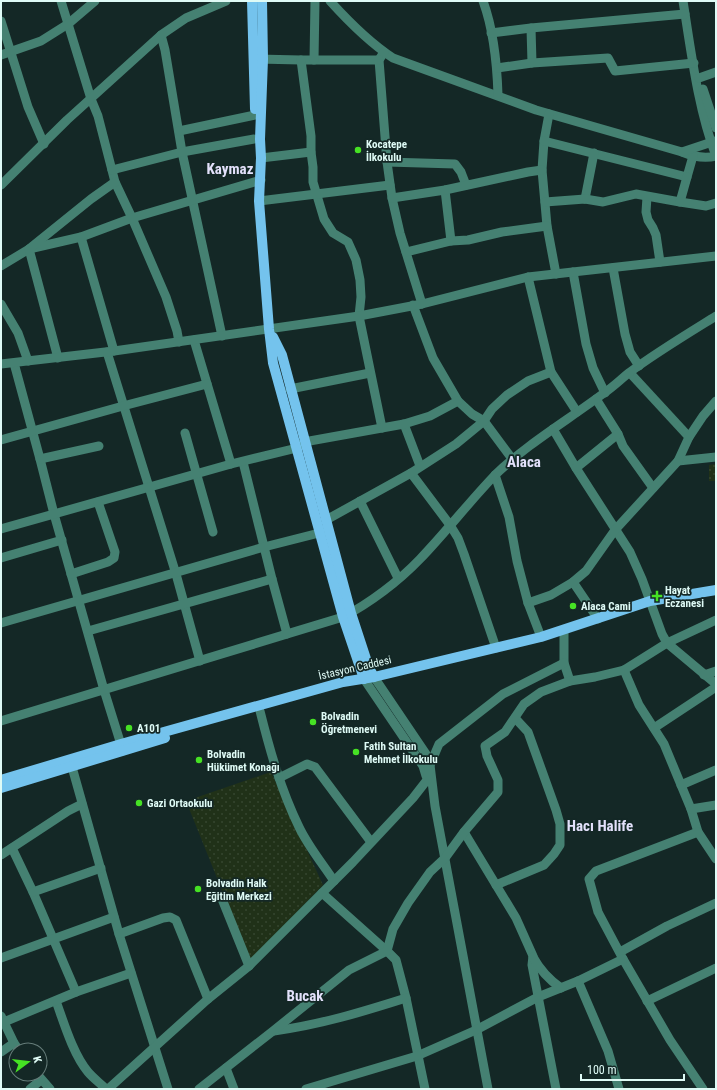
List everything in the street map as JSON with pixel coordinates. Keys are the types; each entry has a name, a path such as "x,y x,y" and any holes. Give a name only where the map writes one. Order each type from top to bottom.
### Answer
{"main road":[{"path":"252,1 258,59 261,158 258,181"},
{"path":"262,1 254,139 269,330 273,363 326,520 324,532"},
{"path":"1,788 72,766 122,747 260,711 344,687 369,678 347,616 300,445 282,354 269,330"},
{"name":"İstasyon Caddesi","path":"1,780 122,747 343,682 369,678 541,637 650,601 716,590"}],"street":[{"path":"61,1 91,99 98,116 115,182 166,297 179,342"},
{"path":"1,55 41,41 68,24 95,1"},
{"path":"1,185 67,120 161,35 186,18 226,1"},
{"path":"314,60 315,1"},
{"path":"330,1 381,56 387,162 392,198 433,358 458,401 472,414 484,421 513,460"},
{"path":"483,1 491,33 497,68 498,95"},
{"path":"258,59 314,60 381,56 394,58 549,114 693,156 707,158 716,156 713,141 703,113 683,1"},
{"path":"491,33 685,14"},
{"path":"1,21 28,107 44,144"},
{"path":"531,28 532,63"},
{"path":"161,35 165,50 182,152 222,336"},
{"path":"497,68 532,63 608,58 615,70 694,63"},
{"path":"301,60 311,136 310,152 313,167 313,182 324,219 333,233 348,242 356,260 360,280 361,297 358,316 382,428"},
{"path":"694,63 716,128"},
{"path":"699,78 716,72"},
{"path":"549,114 544,141 542,170 547,226 556,274"},
{"path":"179,131 255,115"},
{"path":"112,170 182,152 254,139"},
{"path":"544,141 687,177"},
{"path":"682,152 713,141"},
{"path":"261,158 310,152"},
{"path":"586,199 594,153"},
{"path":"680,202 693,156"},
{"path":"387,162 455,164 461,172 466,185"},
{"path":"392,198 444,190 542,170"},
{"path":"29,249 81,237 132,218 258,181"},
{"path":"1,266 29,249 91,199 115,182"},
{"path":"259,201 390,186"},
{"path":"444,190 451,241"},
{"path":"545,202 586,199 603,202 636,194 706,206 716,202"},
{"path":"647,197 646,212 648,220 656,235 660,262"},
{"path":"406,252 451,241 468,240 502,232 547,226"},
{"path":"81,237 123,406 176,574 200,661"},
{"path":"29,249 58,358"},
{"path":"1,364 110,352 358,316 418,304 528,277 716,256"},
{"path":"613,268 625,334 630,352 639,366"},
{"path":"573,272 586,344 593,368 605,393"},
{"path":"528,277 551,372 577,412"},
{"path":"1,304 18,333 28,361"},
{"path":"1,721 347,616 385,589 420,559 495,475 513,460 553,429 605,393 639,366 684,335 716,316"},
{"path":"194,340 231,464"},
{"path":"14,363 54,514 104,690 122,747"},
{"path":"326,520 411,473 456,444 484,421 492,409 507,395 528,381 551,372"},
{"path":"290,389 370,373"},
{"path":"630,373 689,437"},
{"path":"1,440 207,384"},
{"path":"596,399 618,434 623,446 653,488"},
{"path":"1,529 300,445 404,424 430,416 458,401"},
{"path":"528,603 551,595 573,582 586,571 615,530 678,461 689,437 703,416 716,401"},
{"path":"404,424 420,466"},
{"path":"553,429 630,552 662,634 667,643 716,684"},
{"path":"185,433 212,532"},
{"path":"576,468 618,434"},
{"path":"40,459 99,446"},
{"path":"678,461 716,458"},
{"path":"243,462 287,634"},
{"path":"411,473 450,524 464,554 496,648"},
{"path":"495,475 509,517 517,561 528,603 541,637"},
{"path":"360,501 398,578"},
{"path":"71,574 108,562 114,558 115,552 98,502"},
{"path":"1,623 176,574 264,547 324,532"},
{"path":"1,558 62,540"},
{"path":"88,631 272,579"},
{"path":"573,582 598,619"},
{"path":"388,951 393,929 408,903 430,872 445,858 464,832 498,792 498,780 487,756 485,746 505,732 524,704 541,692 570,681 624,670 667,643 716,620"},
{"path":"564,630 564,663 570,681"},
{"path":"56,1001 73,1045 88,1071 107,1089 208,999 249,966 354,862 413,798 427,780 430,765 439,744 502,694 564,663"},
{"path":"624,670 639,705 664,744 691,809 698,832 716,859"},
{"path":"704,675 716,671"},
{"path":"369,678 426,754 430,765 435,806 488,1089"},
{"path":"369,678 423,766 435,806"},
{"path":"522,685 532,698"},
{"path":"654,728 716,687"},
{"path":"260,711 279,778 289,806 300,829 334,881"},
{"path":"496,885 544,865 560,845 560,824 556,810 528,732 515,718"},
{"path":"279,778 307,764 315,767 371,842"},
{"path":"72,766 130,973 168,1089"},
{"path":"681,784 716,770"},
{"path":"1,855 68,811 82,804"},
{"path":"691,809 716,805"},
{"path":"464,832 516,918 539,967 550,981 561,988"},
{"path":"698,832 596,871 589,879 598,912 621,955 670,1040 703,1089"},
{"path":"12,848 76,992"},
{"path":"32,892 101,868"},
{"path":"322,893 388,951 396,960 406,998 425,1089"},
{"path":"222,899 249,966"},
{"path":"306,1089 417,1056 476,1030 538,997 578,981 667,926 716,903"},
{"path":"1,958 114,917"},
{"path":"119,934 163,918 170,917 176,920 208,999"},
{"path":"199,1089 349,970 388,951"},
{"path":"533,956 532,965 556,1089"},
{"path":"648,1001 716,968"},
{"path":"15,1042 2,1019 56,1001 76,992 130,973"},
{"path":"578,981 608,1051 618,1089"},
{"path":"273,1031 301,1028 406,998"},
{"path":"226,1068 234,1089"}],"green space":[{"path":"716,464 716,481 709,481 709,465"},
{"path":"271,772 323,885 250,960 186,801"}],"place":[{"name":"Kocatepe İlkokulu","path":"358,150"},
{"name":"Hayat Eczanesi","path":"657,596"},
{"name":"Alaca Cami","path":"573,606"},
{"name":"Bolvadin Öğretmenevi","path":"313,722"},
{"name":"A101","path":"129,728"},
{"name":"Fatih Sultan Mehmet İlkokulu","path":"356,752"},
{"name":"Bolvadin Hükümet Konağı","path":"199,760"},
{"name":"Gazi Ortaokulu","path":"139,803"},
{"name":"Bolvadin Halk Eğitim Merkezi","path":"198,889"}],"district":[{"name":"Kaymaz","path":"230,169"},
{"name":"Alaca","path":"524,462"},
{"name":"Hacı Halife","path":"600,826"},
{"name":"Bucak","path":"305,996"}]}
